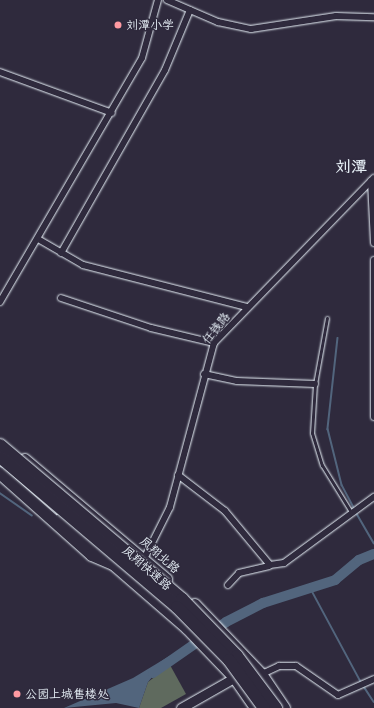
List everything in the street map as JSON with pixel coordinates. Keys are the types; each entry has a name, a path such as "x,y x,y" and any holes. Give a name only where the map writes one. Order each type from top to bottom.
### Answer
{"highway":[{"name":"凤翔快速路","path":"0,445 182,599 237,656 276,708"},
{"name":"凤翔快速路","path":"0,457 177,607 229,660 264,708"},
{"path":"0,473 92,555 118,566"}],"main road":[{"name":"凤翔北路","path":"0,439 144,559 208,616 258,670 285,708"},
{"path":"0,469 118,566 187,629 234,678 255,708"}],"street":[{"path":"0,302 112,114 142,58 158,0"},
{"path":"167,0 218,22 251,29 336,16 374,17"},
{"path":"61,253 165,70 190,10"},
{"path":"0,72 112,114"},
{"path":"373,180 374,243"},
{"name":"任钱路","path":"144,559 170,506 204,374 214,343 247,307 373,180"},
{"path":"38,239 83,265 247,307"},
{"path":"374,260 374,417"},
{"path":"61,298 151,328 214,343"},
{"path":"204,374 237,381 315,384"},
{"path":"178,474 224,511 270,566"},
{"path":"228,585 239,573 284,563 351,512 374,497"},
{"path":"181,708 234,678 258,670 279,666 296,666 338,694 374,679"}],"lane":[{"path":"326,318 315,384 312,433 316,448 329,480 351,512"}],"green space":[{"path":"170,665 186,694 161,708 139,708 148,682"}],"water":[{"path":"171,655 148,682 139,708 116,703 64,708 133,678"}],"waterway":[{"path":"338,338 328,429 342,485 355,509"},
{"path":"0,493 32,515"},
{"path":"356,512 374,543"},
{"path":"153,673 226,622 263,603 335,580 359,560 374,554"},
{"path":"311,589 361,682"},
{"path":"363,685 374,702"}],"place":[{"name":"刘潭小学","path":"118,25"},
{"name":"公园上城售楼处","path":"17,694"}],"district":[{"name":"刘潭","path":"351,165"}]}
